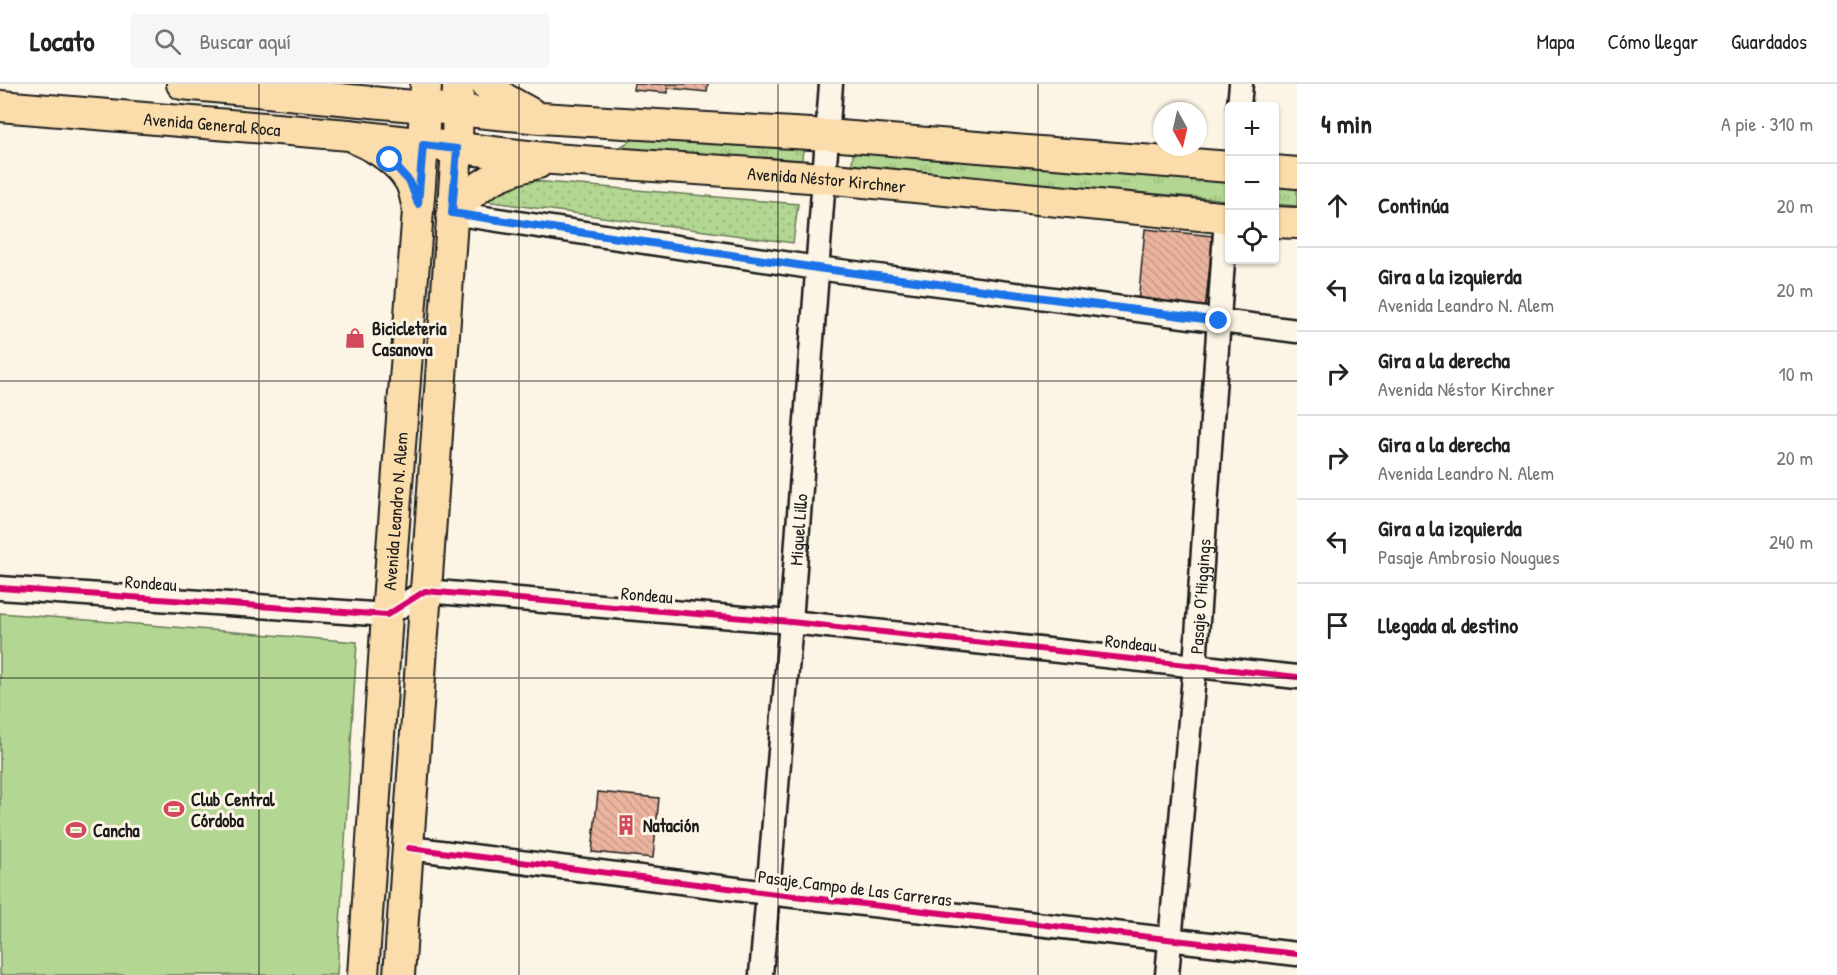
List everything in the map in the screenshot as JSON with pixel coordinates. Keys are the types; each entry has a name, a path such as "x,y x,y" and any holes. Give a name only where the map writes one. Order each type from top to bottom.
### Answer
{"main road":[{"name":"Avenida General Roca","path":"182,84 350,100 425,96 458,98"},
{"path":"350,100 395,84"},
{"path":"486,84 511,103 540,118"},
{"name":"Avenida Leandro N. Alem","path":"363,975 425,96"},
{"path":"458,98 540,118 827,135 1225,167"},
{"name":"Avenida Leandro N. Alem","path":"399,975 457,149 458,98"},
{"name":"Avenida General Roca","path":"0,106 349,135 423,145"},
{"path":"349,135 375,147 395,165 410,182 418,204"},
{"name":"Avenida Néstor Kirchner","path":"423,145 553,159 824,178 1225,218"},
{"path":"452,213 473,190 489,180 523,166 553,159"},
{"path":"1279,171 1297,173"},
{"path":"1279,222 1297,223"}],"street":[{"name":"Miguel Lillo","path":"761,975 791,622 831,84"},
{"path":"1239,102 1241,84"},
{"path":"452,213 817,268 1297,331"},
{"name":"Pasaje O´Higgings","path":"1167,975 1195,665 1225,252"},
{"name":"Rondeau","path":"0,588 387,615"},
{"path":"387,615 425,591"},
{"name":"Rondeau","path":"425,591 791,622 1297,677"},
{"name":"Pasaje Campo de Las Carreras","path":"409,848 768,893 1297,954"}],"green space":[{"path":"651,129 804,143 801,165 618,148"},
{"path":"855,144 1225,177 1225,200 851,168"},
{"path":"511,179 798,204 793,243 485,201"},
{"path":"1279,181 1297,183 1297,206 1279,204"},
{"name":"Club Central Córdoba","path":"0,613 357,642 337,975 0,975"}],"building":[{"path":"634,84 708,84 707,92 668,88 668,93 633,90"},
{"path":"1145,229 1213,236 1205,310 1138,303"},
{"name":"Natación","path":"598,792 659,798 653,858 592,852"}],"cycle path":[{"path":"0,588 387,615 425,591 791,622 1297,677"},
{"path":"409,848 768,893 1297,954"}],"place":[{"name":"Bicicleteria Casanova","path":"355,338"},
{"name":"Club Central Córdoba","path":"174,809"},
{"name":"Natación","path":"626,825"},
{"name":"Cancha","path":"76,830"}],"route":[{"path":"390,160 410,182 418,204 423,145 457,149 452,213 817,268 1219,321"}]}
